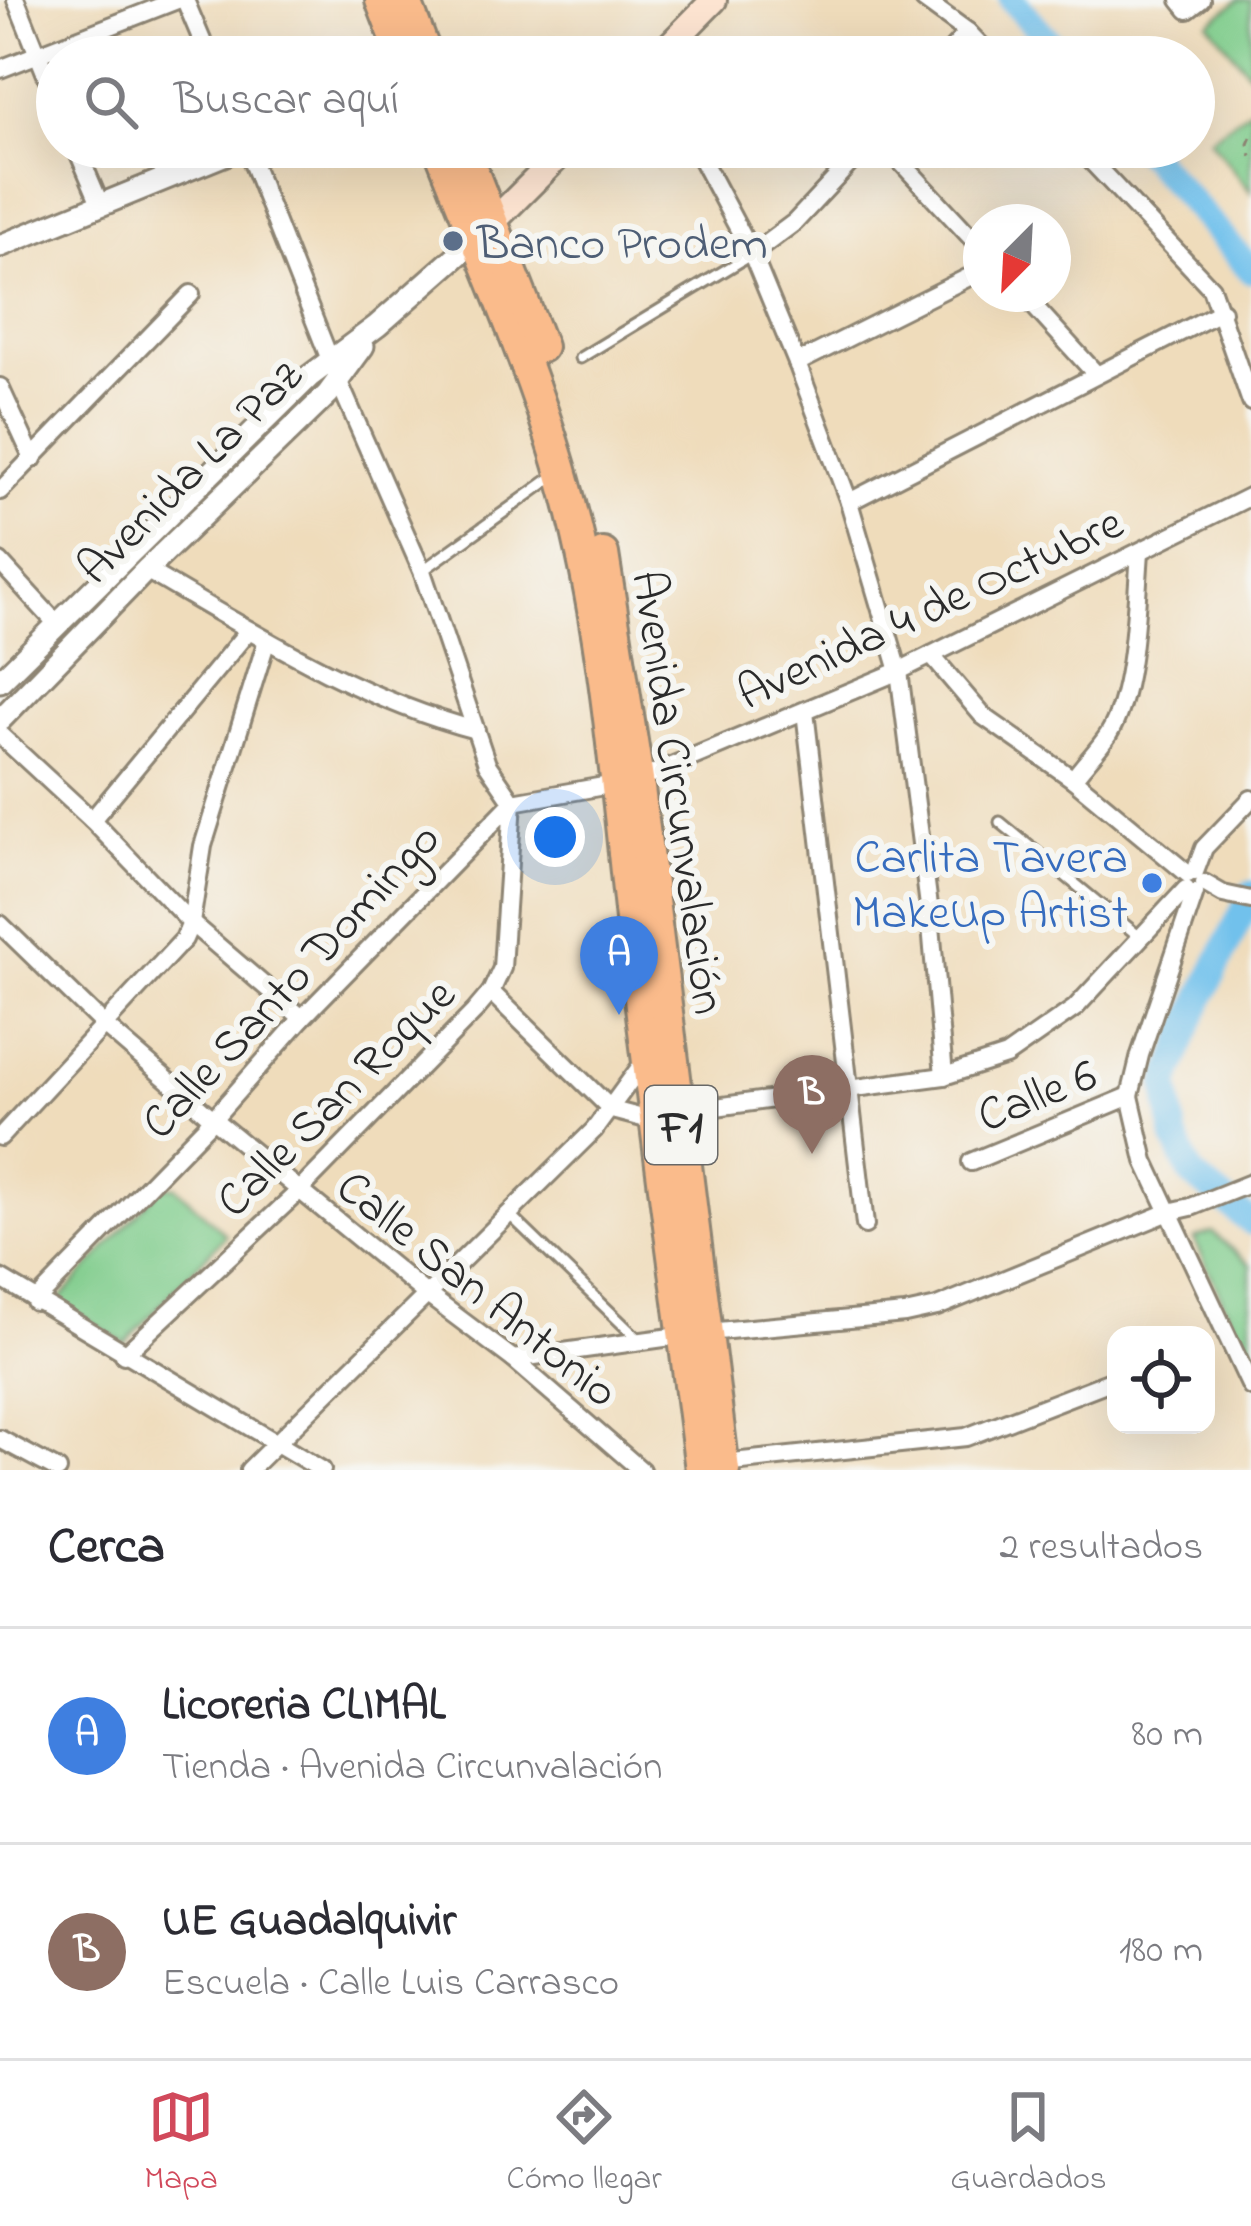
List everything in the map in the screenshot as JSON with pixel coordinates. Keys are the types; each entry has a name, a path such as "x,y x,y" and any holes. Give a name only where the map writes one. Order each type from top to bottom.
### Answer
{"highway":[{"path":"381,0 395,36"},
{"path":"405,0 419,36"},
{"name":"Avenida Circunvalación","path":"450,168 547,361 582,466 609,583 646,1059 666,1116"},
{"name":"Avenida Circunvalación","path":"468,168 562,471 627,783 666,1116 716,1468"}],"main road":[{"path":"679,36 715,0"},
{"name":"Avenida La Paz","path":"484,231 547,168"}],"street":[{"path":"16,0 36,52"},
{"path":"87,36 181,0 199,36"},
{"path":"924,0 972,36"},
{"path":"964,36 968,32"},
{"path":"0,69 36,55"},
{"path":"85,168 101,206"},
{"path":"0,246 193,168"},
{"path":"252,168 422,571 487,764 513,802 627,783"},
{"path":"706,168 752,254 797,363 849,502 899,671 930,914 944,1076"},
{"path":"752,254 795,223 846,168"},
{"path":"907,168 963,229"},
{"path":"1098,168 1211,288 1251,402"},
{"name":"Avenida La Paz","path":"0,720 377,326 484,231"},
{"path":"797,363 963,280"},
{"path":"0,491 191,293"},
{"path":"849,502 1222,311"},
{"path":"1039,312 1095,373"},
{"name":"Avenida La Paz","path":"0,681 310,376 334,370"},
{"path":"0,387 33,459"},
{"name":"Avenida 4 de Octubre","path":"627,783 899,671 1251,496"},
{"path":"1073,779 1110,732 1116,717 1134,635 1140,552"},
{"path":"0,562 56,623"},
{"path":"146,570 266,643 436,720 476,730"},
{"path":"92,820 248,630"},
{"path":"0,1136 184,939 191,923 203,846 266,643"},
{"path":"931,655 983,716 1073,779 1194,882 1251,900"},
{"path":"805,711 865,1225"},
{"path":"0,735 92,820 191,923 302,1018"},
{"path":"1251,799 1204,848 1130,1096 1144,1161 1251,1387"},
{"name":"Calle San Roque","path":"124,1355 298,1192 491,992 502,968 513,802"},
{"name":"Calle Santo Domingo","path":"35,1302 513,802"},
{"path":"491,992 612,1110 666,1116 850,1091 944,1076 1006,1056 1076,1009 1194,882"},
{"name":"Calle San Antonio","path":"0,924 106,1026 298,1192 513,1359 641,1470"},
{"path":"250,1470 612,1110 646,1059"},
{"name":"Calle 6","path":"971,1162 1130,1096"},
{"path":"513,1359 695,1333 937,1307 1251,1183"},
{"path":"0,1278 322,1470"},
{"path":"1215,1340 1227,1335"},
{"path":"716,1468 966,1437 1107,1382"},
{"path":"0,1439 58,1470"}],"lane":[{"path":"580,358 752,254"},
{"path":"422,571 562,471"},
{"path":"1000,822 1141,938"},
{"path":"508,1213 640,1341"}],"path":[{"path":"1251,137 1251,157"}],"green space":[{"path":"1239,0 1251,0 1251,75 1209,23"},
{"path":"1251,108 1251,192 1215,147 1215,135"},
{"path":"162,1186 176,1187 226,1235 125,1343 57,1302"},
{"path":"1212,1232 1251,1265 1251,1361 1194,1239"}],"waterway":[{"path":"1012,0 1044,36"},
{"path":"1161,168 1251,270"},
{"path":"1251,894 1167,1084 1175,1138 1192,1175 1251,1222"}],"place":[{"name":"Banco Prodem","path":"453,241"},
{"name":"Carlita Tavera MakeUp Artist","path":"1152,883"},
{"name":"Licoreria CLIMAL","path":"619,1015"},
{"name":"UE Guadalquivir","path":"812,1154"}]}
